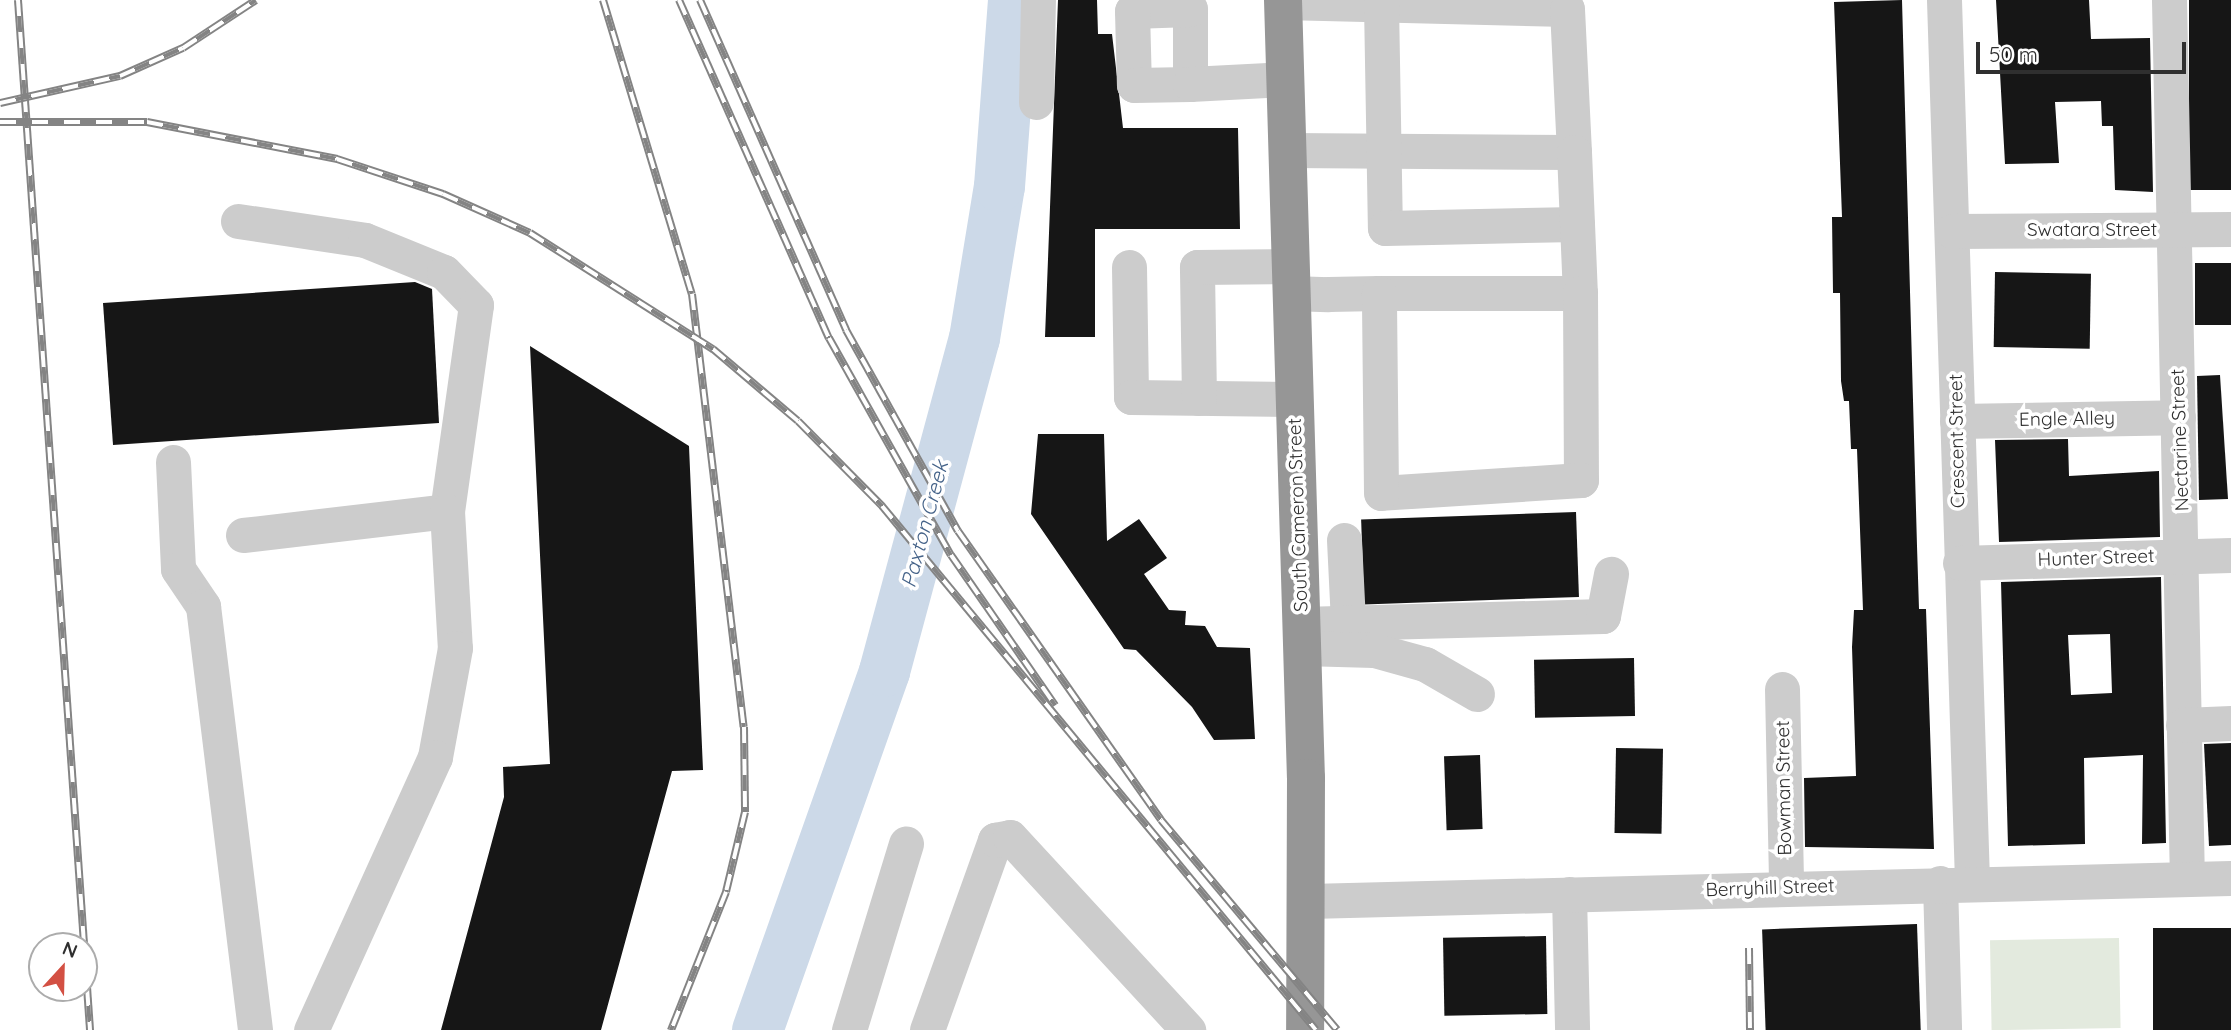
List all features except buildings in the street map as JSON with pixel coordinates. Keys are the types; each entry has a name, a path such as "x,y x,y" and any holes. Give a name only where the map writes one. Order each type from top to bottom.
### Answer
{"highway":[{"name":"South Cameron Street","path":"1283,1 1309,901 1305,1030"}],"street":[{"path":"1037,102 1038,0"},
{"name":"Crescent Street","path":"1944,0 1961,563 1956,883 1944,1030"},
{"name":"Nectarine Street","path":"2169,0 2183,555 2187,879"},
{"path":"1283,1 1567,4 1580,293 1581,480 1381,493 1379,293"},
{"path":"1381,4 1385,228 1577,224"},
{"path":"1190,84 1286,79"},
{"path":"1288,150 1382,154 1574,152"},
{"path":"238,221 365,240 444,272 476,305 447,511 455,648 435,757 311,1030"},
{"name":"Swatara Street","path":"1952,231 2231,229"},
{"path":"1129,267 1131,397 1295,399"},
{"path":"1199,398 1197,267 1379,293 1580,293"},
{"name":"Engle Alley","path":"1956,421 2178,417"},
{"path":"173,462 178,569 203,606 255,1030"},
{"path":"243,535 447,511"},
{"path":"1344,540 1348,622"},
{"name":"Hunter Street","path":"1961,563 2231,555"},
{"path":"1301,636 1348,622 1603,616 1611,574"},
{"path":"1301,636 1374,650 1425,664 1477,694"},
{"name":"Bowman Street","path":"1782,689 1786,888"},
{"path":"2183,725 2231,723"},
{"path":"927,1030 995,840 1010,837 1188,1030"},
{"path":"849,1030 906,843"},
{"name":"Berryhill Street","path":"1309,901 2231,878"},
{"path":"1569,894 1572,1030"}],"shaded area":[{"path":"2119,938 2121,1028 1992,1030 1990,940"}],"waterway":[{"name":"Paxton Creek","path":"757,1030 884,671 974,338 999,186 1013,0"}],"railway":[{"path":"18,0 90,1030"},
{"path":"0,103 120,76 183,48 256,0"},
{"path":"603,0 692,294 744,727 745,812 726,892 671,1030"},
{"path":"679,0 829,338 951,555 1055,705"},
{"path":"700,0 846,330 958,531 1161,820 1337,1030"},
{"path":"0,122 147,122 337,159 443,194 530,233 713,349 798,421 882,506 1316,1030"},
{"path":"1749,948 1750,1030"}]}
